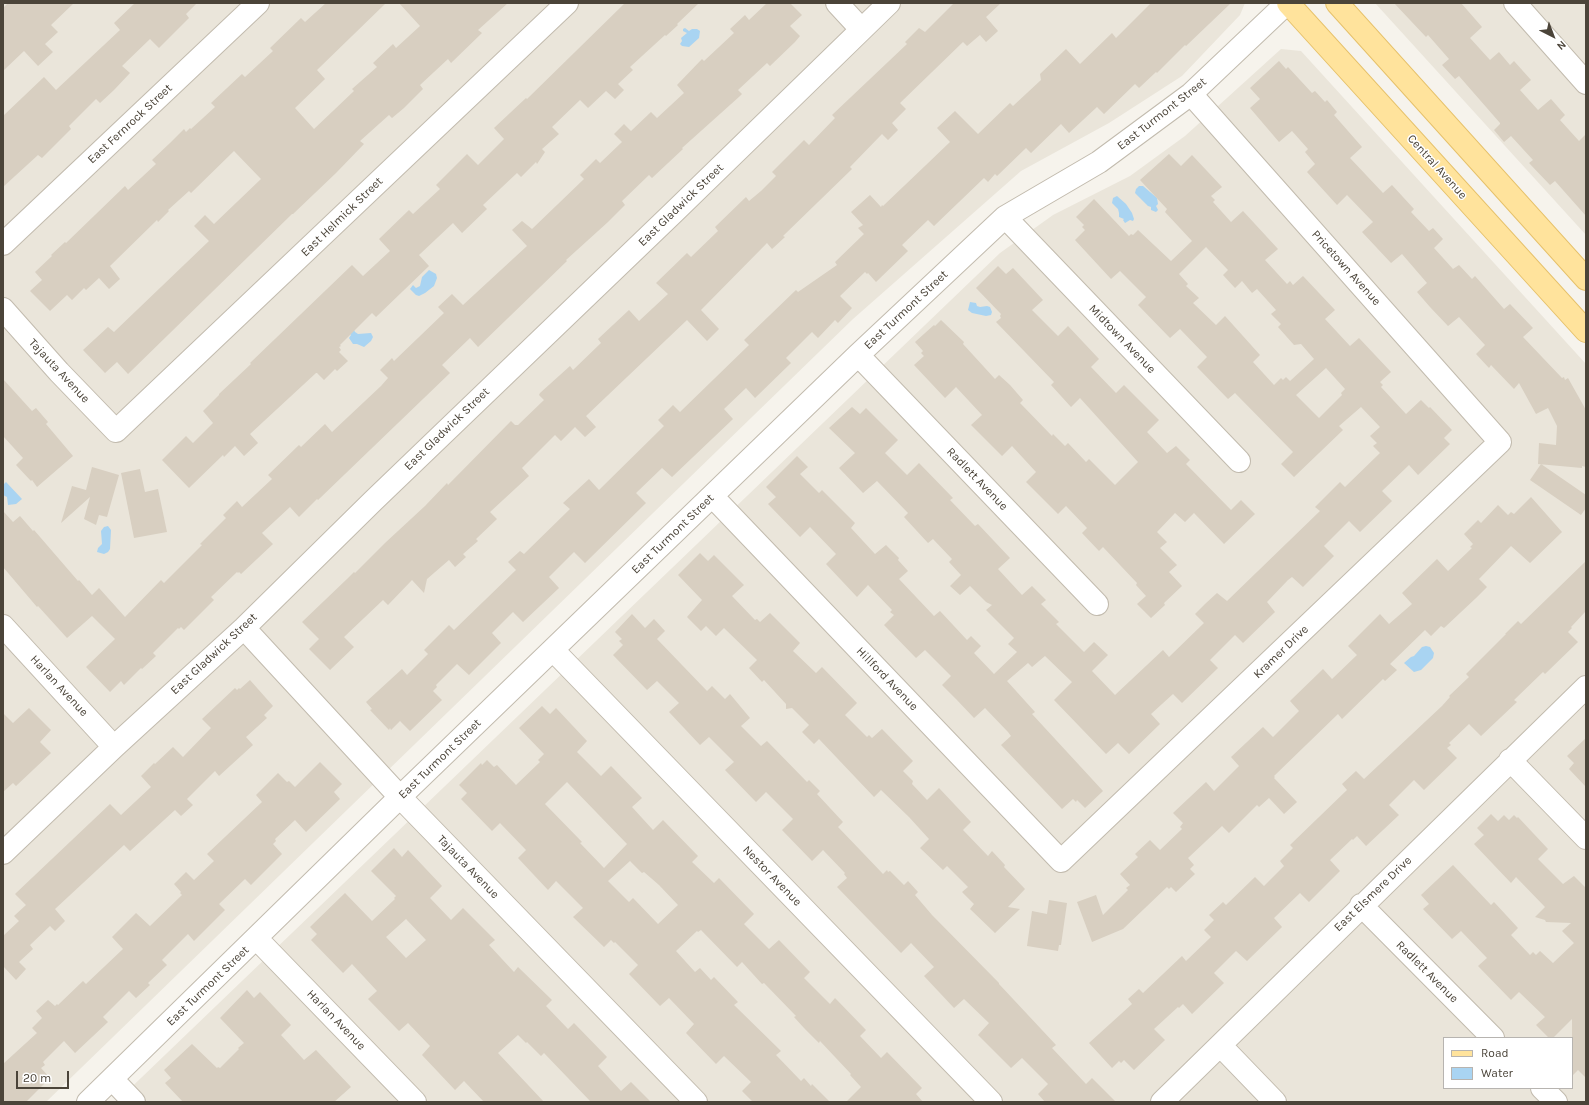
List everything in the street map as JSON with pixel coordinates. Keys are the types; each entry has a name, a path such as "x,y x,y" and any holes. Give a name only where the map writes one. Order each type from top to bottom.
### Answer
{"main road":[{"name":"Central Avenue","path":"1288,3 1586,331"},
{"path":"1337,3 1586,280"}],"street":[{"name":"East Fernrock Street","path":"3,244 258,3"},
{"name":"East Helmick Street","path":"116,432 567,3"},
{"path":"837,3 861,29"},
{"name":"East Gladwick Street","path":"3,853 114,747 244,628 496,382 889,3"},
{"name":"East Turmont Street","path":"88,1102 400,797 858,355 1005,217 1099,162 1191,94 1288,3"},
{"path":"1515,3 1586,82"},
{"name":"Pricetown Avenue","path":"1191,94 1500,442"},
{"name":"Midtown Avenue","path":"1005,217 1239,461"},
{"name":"Tajauta Avenue","path":"3,309 59,372 116,432"},
{"name":"Radlett Avenue","path":"858,355 1097,604"},
{"name":"Kramer Drive","path":"1061,861 1500,442"},
{"name":"Hillford Avenue","path":"713,496 1061,861"},
{"name":"Harlan Avenue","path":"3,626 114,747"},
{"name":"Tajauta Avenue","path":"244,628 400,797 696,1102"},
{"name":"Nestor Avenue","path":"553,650 991,1102"},
{"name":"East Elsmere Drive","path":"1162,1102 1221,1046 1361,905 1586,686"},
{"path":"1510,760 1586,838"},
{"name":"Radlett Avenue","path":"1361,905 1492,1037"},
{"name":"Harlan Avenue","path":"256,938 415,1102"},
{"path":"1221,1046 1275,1102"},
{"path":"112,1079 134,1102"},
{"path":"1543,1089 1556,1102"}],"shaded area":[{"path":"3,3 1245,3 1240,15 1182,76 1109,123 1021,171 853,319 46,1102 3,1102"},
{"path":"1375,3 1586,3 1586,235"},
{"path":"1281,49 1301,51 1586,364 1586,1102 116,1102 1000,253 1053,215 1130,176 1185,136"}],"water":[{"path":"685,28 689,31 692,29 697,29 700,31 699,38 689,47 682,46 680,44 682,41 681,38 687,33 683,31"},
{"path":"1139,186 1143,186 1157,198 1158,204 1156,206 1158,210 1156,212 1151,210 1151,207 1148,206 1135,193"},
{"path":"1117,196 1126,204 1132,213 1134,219 1133,221 1130,220 1125,223 1123,220 1124,219 1119,217 1118,209 1112,203 1113,198"},
{"path":"429,270 436,274 437,278 434,286 419,296 416,295 410,289 413,285 416,288 420,286 422,277"},
{"path":"970,302 976,303 977,306 980,307 990,307 992,312 991,315 986,316 972,313 968,310"},
{"path":"354,330 358,334 371,333 373,337 371,341 364,347 353,344 349,338 351,335 349,333"},
{"path":"6,482 22,499 16,504 8,505 7,497 3,495 3,485"},
{"path":"108,526 111,530 110,549 104,554 97,552 98,548 102,544 101,531 104,527"},
{"path":"1422,647 1430,647 1434,653 1433,658 1421,670 1414,672 1404,663 1414,656"}],"building":[{"path":"8,3 74,3 51,25 58,32 45,44 53,52 38,66 24,51 3,71 3,8"},
{"path":"135,3 197,3 186,14 189,18 159,48 150,39 122,66 130,73 114,90 100,103 96,99 69,126 71,129 42,158 38,155 3,187 3,116 44,77 56,90 120,30 114,23"},
{"path":"326,3 386,3 317,70 325,79 295,108 314,129 354,91 352,89 377,67 373,63 393,44 396,48 420,26 399,3 508,3 478,30 482,33 451,63 448,59 420,85 423,89 404,108 392,118 389,115 360,141 364,144 336,173 128,374 117,362 105,373 83,350 108,327 114,332 209,241 194,226 205,215 214,224 261,179 234,151 191,193 189,191 168,210 169,211 158,222 157,220 110,266 120,279 109,289 99,278 86,290 84,288 72,300 67,295 50,311 30,291 42,280 35,272 52,256 51,255 65,242 66,243 125,186 128,190 156,164 152,160 184,129 186,132 190,128 191,129 215,107 211,103 242,74 245,77 273,51 270,48 301,18 305,22"},
{"path":"625,3 699,3 677,24 678,25 630,67 633,70 618,84 624,90 615,99 606,91 588,108 580,100 552,127 559,134 542,149 545,152 537,164 536,162 521,177 517,173 483,205 487,209 462,233 453,223 419,255 429,266 376,317 372,313 340,345 341,346 339,347 341,350 339,352 348,361 337,371 335,369 324,380 316,373 250,434 258,443 244,456 235,446 224,457 223,455 189,488 162,460 186,436 193,443 213,423 203,411 251,364 250,363 352,265 363,276 390,251 379,239 409,210 413,214 440,189 436,185 467,154 478,165 504,139 494,128 526,98 527,99"},
{"path":"767,3 790,3 802,15 790,26 800,36 795,42 770,66 767,63 738,90 742,94 682,148 683,149 652,178 649,175 622,201 625,205 566,260 567,261 478,347 470,338 442,365 450,373 318,500 317,499 299,517 290,507 262,533 273,544 241,574 237,572 211,597 214,600 184,630 181,627 179,629 178,628 153,653 156,656 142,669 141,668 124,685 121,681 110,692 86,667 115,639 92,616 67,638 38,606 37,607 3,567 3,511 13,522 20,516 92,595 99,588 125,617 161,580 164,583 202,545 200,544 226,518 223,515 237,501 242,507 272,479 268,475 299,445 301,447 325,424 332,432 381,386 388,378 380,370 392,358 394,361 444,313 438,307 452,294 463,305 527,246 512,230 522,221 532,229 584,179 580,175 596,159 600,163 622,142 614,134 624,124 631,131 651,112 657,118 684,93 677,85 702,59 704,61 734,33 730,29 745,15 749,20"},
{"path":"954,3 1001,3 986,17 998,31 986,42 980,35 967,46 963,42 900,103 906,109 892,123 898,130 888,140 882,134 850,167 852,169 783,236 785,237 772,249 767,243 701,310 719,329 707,341 687,320 586,416 596,427 585,437 575,427 561,441 555,435 522,468 529,476 490,512 497,519 476,539 478,541 463,554 466,557 455,567 449,560 427,579 424,593 412,580 388,605 383,600 344,637 354,647 330,670 309,649 319,639 302,622 425,506 447,483 448,485 511,421 515,425 518,425 544,400 539,395 540,393 570,366 573,370 601,343 598,339 629,310 639,321 668,294 656,283 687,253 691,257 718,231 715,227 746,197 749,201 761,191 776,176 772,172 804,140 809,145 835,118 832,115 907,44 905,42 919,28 925,32"},
{"path":"1151,3 1231,3 1157,73 1156,72 1139,88 1135,84 1104,114 1097,107 1069,133 1061,124 1031,153 1026,148 997,176 995,174 988,182 984,178 934,226 928,220 902,245 908,251 876,282 868,273 867,274 865,272 840,296 852,308 838,323 835,320 818,338 812,332 786,358 791,363 755,398 746,388 724,409 733,419 672,477 662,468 636,493 646,503 585,563 574,552 549,577 559,588 523,622 513,612 492,633 501,643 469,675 457,664 436,685 437,687 433,691 442,700 410,731 400,721 391,730 390,728 389,730 370,710 372,709 366,702 402,669 407,675 428,654 424,650 449,625 454,630 516,570 508,562 520,551 524,554 570,509 563,503 589,479 599,490 664,426 658,420 673,405 680,412 749,345 744,340 796,290 798,292 837,265 835,262 864,234 858,228 863,225 851,212 870,195 881,207 882,205 883,206 950,142 937,128 955,111 978,134 1010,103 1013,106 1041,80 1040,74 1066,49 1080,64 1112,33 1116,38"},
{"path":"1394,3 1461,3 1482,27 1470,38 1490,60 1499,52 1510,65 1514,61 1531,80 1520,90 1538,110 1551,99 1565,115 1560,120 1579,141 1586,134 1586,216 1555,181 1550,185 1529,163 1533,160 1511,136 1504,142 1494,130 1500,123 1459,76 1455,79 1442,65 1449,59 1428,35 1426,37"},
{"path":"1279,61 1286,69 1288,67 1312,93 1315,91 1325,102 1327,100 1337,112 1334,115 1362,147 1350,158 1383,193 1392,185 1414,209 1411,212 1429,231 1433,228 1443,239 1434,248 1453,269 1459,265 1472,279 1475,276 1504,309 1510,304 1533,328 1523,337 1562,378 1564,377 1565,380 1568,378 1586,410 1586,467 1582,466 1582,468 1538,464 1539,443 1556,445 1557,426 1548,408 1536,414 1519,383 1514,389 1491,365 1489,368 1476,354 1485,345 1459,317 1448,326 1417,292 1427,283 1402,254 1391,263 1362,232 1373,222 1347,195 1337,205 1307,172 1315,164 1305,152 1308,149 1292,131 1279,142 1250,108 1260,99 1250,88"},
{"path":"1169,154 1181,166 1192,155 1222,187 1211,196 1215,200 1213,202 1231,222 1243,211 1278,249 1265,260 1287,284 1290,281 1293,285 1303,276 1335,310 1325,319 1350,346 1359,338 1391,372 1380,382 1383,385 1381,387 1406,414 1421,400 1429,408 1430,407 1452,430 1444,438 1450,444 1418,475 1409,465 1382,491 1392,501 1360,532 1349,521 1324,546 1334,556 1303,587 1292,577 1288,580 1267,602 1275,612 1243,643 1235,635 1210,660 1218,668 1182,703 1173,694 1151,714 1160,724 1129,754 1118,743 1106,754 1054,700 1072,682 1045,656 1032,667 1028,663 1007,681 1035,712 1032,714 1103,791 1085,808 1077,800 1076,802 1073,799 1062,809 1001,745 1011,736 1008,732 985,708 974,718 942,685 951,676 925,650 916,658 884,625 894,615 890,612 892,610 868,585 857,597 826,564 836,554 810,527 800,537 768,504 776,497 766,487 797,456 808,467 800,474 819,493 822,490 855,523 851,528 875,554 886,545 899,558 898,560 908,571 899,579 934,616 940,611 967,640 971,636 981,646 974,653 994,674 1017,652 1008,644 1014,638 986,610 992,605 986,602 970,586 960,595 950,586 961,575 949,562 952,559 933,539 928,543 904,517 908,513 877,481 863,493 839,468 855,453 829,428 852,407 860,414 866,408 898,440 885,453 907,475 919,463 953,498 950,500 975,526 978,524 1010,558 998,569 1022,595 1032,586 1046,600 1041,604 1059,622 1056,624 1084,652 1094,642 1108,655 1092,671 1115,695 1163,650 1169,657 1204,623 1195,614 1205,604 1217,593 1227,601 1320,511 1315,507 1340,482 1345,487 1380,453 1373,446 1377,443 1370,436 1380,427 1361,407 1339,426 1343,430 1294,477 1281,464 1293,452 1235,393 1228,399 1197,367 1207,357 1180,329 1170,338 1138,305 1146,297 1120,271 1111,279 1075,240 1085,230 1082,227 1084,225 1076,217 1094,199 1129,236 1131,234 1133,235 1138,230 1171,261 1192,241 1165,212 1167,209 1140,180","holes":["1206,247 1228,270 1223,275 1235,288 1242,281 1252,293 1257,289 1276,310 1271,314 1281,324 1278,327 1294,345 1301,344 1314,359 1290,381 1286,377 1283,380 1281,378 1274,385 1253,362 1260,355 1225,316 1216,325 1193,303 1199,298 1186,286 1188,284 1179,274","1326,368 1345,389 1341,393 1342,395 1319,418 1296,395"]},
{"path":"998,266 1006,274 1013,268 1043,300 1032,310 1058,336 1068,326 1099,359 1091,367 1116,393 1124,385 1159,420 1147,432 1167,453 1176,446 1190,460 1186,464 1231,510 1241,500 1255,514 1224,544 1194,513 1185,522 1175,513 1157,532 1167,542 1160,548 1177,565 1169,572 1182,586 1151,618 1137,604 1146,596 1136,585 1137,583 1103,547 1099,551 1082,533 1087,528 1066,506 1058,514 1026,482 1036,472 1012,446 1002,456 971,425 982,415 956,387 945,398 914,365 924,356 921,353 923,351 915,342 941,320 964,342 963,344 995,379 999,375 1010,385 1023,400 1020,403 1052,436 1053,434 1065,446 1068,443 1086,462 1089,459 1115,485 1138,462 1080,398 1071,407 1051,385 1054,382 996,322 1001,318 1001,314 976,288"},
{"path":"3,379 32,411 36,408 48,422 46,424 73,456 37,487 32,480 31,481 16,465 23,458 3,436"},
{"path":"1541,464 1586,495 1586,508 1581,515 1530,480"},
{"path":"92,467 119,475 107,517 99,515 96,525 84,519 90,497 61,523 72,486 86,490"},
{"path":"140,469 145,492 158,489 167,532 134,538 121,473"},
{"path":"1531,497 1562,532 1530,563 1511,546 1479,579 1487,587 1476,598 1444,628 1441,626 1431,636 1425,630 1390,664 1397,670 1385,681 1383,679 1342,719 1338,714 1274,776 1274,778 1297,802 1284,814 1269,798 1259,807 1257,805 1229,833 1222,826 1188,858 1194,865 1190,869 1195,874 1176,892 1171,887 1169,889 1167,887 1123,929 1092,942 1077,902 1096,895 1103,915 1128,890 1126,888 1130,885 1120,874 1138,857 1135,854 1150,840 1160,850 1182,829 1180,827 1183,823 1173,813 1206,782 1214,791 1239,766 1231,757 1263,727 1273,737 1299,711 1290,701 1323,669 1332,679 1357,655 1348,646 1380,614 1389,624 1412,604 1402,593 1437,559 1448,571 1472,548 1470,547 1473,544 1464,534 1478,520 1481,523 1498,505 1508,515 1511,512 1514,514"},
{"path":"700,553 708,561 714,555 744,585 732,596 755,620 757,619 760,622 770,613 800,643 793,651 816,673 822,667 857,703 845,715 867,737 869,735 872,738 882,729 913,761 903,771 913,781 912,784 927,800 939,788 971,822 963,830 988,856 992,851 1005,865 1004,867 1025,889 1008,907 1020,909 995,933 970,909 974,904 962,892 968,887 947,866 943,870 920,848 929,839 909,817 881,790 874,797 819,739 814,744 802,732 809,725 792,708 786,709 786,704 764,680 762,682 749,668 757,660 724,628 716,636 706,626 701,631 687,617 702,600 678,575"},
{"path":"1586,561 1586,611 1568,632 1578,642 1545,674 1543,672 1514,700 1517,702 1481,736 1469,724 1449,743 1451,745 1447,748 1457,758 1424,790 1414,780 1389,805 1399,815 1366,846 1357,836 1330,860 1340,871 1309,902 1300,893 1274,918 1282,927 1247,961 1236,951 1214,973 1224,983 1192,1014 1183,1004 1154,1029 1165,1040 1134,1070 1124,1060 1121,1063 1119,1061 1112,1068 1089,1043 1132,1004 1128,999 1139,989 1143,993 1182,956 1186,961 1211,937 1204,930 1214,920 1209,915 1223,902 1226,905 1255,877 1264,886 1284,866 1280,861 1293,848 1290,845 1347,790 1342,784 1356,771 1364,779 1442,706 1450,697 1449,696 1469,677 1466,674 1518,621 1521,624"},
{"path":"632,614 645,628 654,619 665,631 657,639 707,691 712,686 725,699 730,694 750,718 741,726 761,746 767,741 807,782 809,780 820,791 817,794 843,822 838,827 883,874 887,870 888,872 890,871 904,885 908,881 918,892 915,895 932,915 999,983 1056,1045 1052,1048 1086,1084 1092,1078 1116,1102 1045,1102 1038,1094 1048,1084 1022,1058 1011,1068 978,1035 989,1023 964,999 954,1008 924,976 934,967 911,943 901,953 837,887 847,878 844,874 845,873 823,850 812,861 782,830 793,819 766,792 756,802 725,770 734,762 709,737 700,745 669,712 679,703 657,681 647,690 613,655 623,645 619,641 622,639 615,632"},
{"path":"250,680 273,706 264,715 267,718 246,737 253,745 219,776 215,771 187,799 193,805 181,816 175,810 130,851 124,845 55,909 65,921 55,931 50,926 30,945 33,949 19,962 26,969 16,980 3,966 3,936 19,921 14,916 26,905 15,894 110,804 121,815 151,787 141,776 173,747 183,757 211,728 202,719 235,688 237,690 239,688 240,689"},
{"path":"542,706 550,714 556,708 587,741 577,752 601,776 611,766 642,798 632,807 653,830 663,820 698,856 692,862 714,883 719,878 754,914 744,924 769,949 779,940 810,972 804,978 830,1004 835,998 866,1030 860,1036 881,1058 887,1052 922,1088 916,1094 923,1102 846,1102 861,1087 850,1075 851,1074 820,1041 819,1043 804,1028 794,1017 796,1016 764,983 762,984 742,962 737,967 701,930 698,932 697,931 676,951 695,972 700,968 711,980 714,977 738,1002 734,1005 781,1051 776,1055 801,1081 804,1078 830,1102 753,1102 742,1091 751,1082 724,1056 716,1064 686,1033 694,1024 669,998 660,1006 629,974 638,965 615,942 614,943 611,940 604,947 573,917 583,908 556,881 548,890 518,858 526,850 500,823 492,831 461,799 467,793 459,785 481,763 482,765 487,760 494,767 497,765 516,785 540,762 538,760 544,754 519,728","holes":["567,782 627,844 604,868 580,843 582,842 545,804","630,861 642,873 644,872 659,885 678,905 658,924 633,898 629,902 608,881"]},
{"path":"29,708 51,730 40,742 51,753 16,786 13,783 3,792 3,713 13,723"},
{"path":"1586,738 1586,787 1569,769 1574,763 1567,756"},
{"path":"320,762 342,784 334,792 340,799 306,832 295,820 275,839 276,841 273,844 282,854 251,885 245,879 219,904 225,910 194,941 188,934 162,960 167,965 148,983 150,985 136,998 129,991 103,1017 108,1022 75,1053 64,1041 43,1062 45,1065 41,1068 50,1078 26,1102 3,1102 3,1064 37,1033 32,1028 42,1018 36,1011 48,1000 55,1006 57,1004 58,1005 83,981 86,984 123,949 112,937 136,913 150,926 182,895 174,884 186,872 194,880 214,861 207,854 262,802 256,795 278,773 287,782 289,781 295,787"},
{"path":"1491,814 1498,821 1504,815 1509,820 1514,815 1517,818 1518,817 1548,849 1538,859 1563,884 1574,876 1586,888 1586,1078 1578,1070 1573,1075 1572,1019 1554,1037 1548,1037 1536,1025 1545,1017 1519,992 1511,1000 1478,966 1487,958 1461,931 1452,939 1423,909 1429,904 1421,895 1453,865 1491,905 1494,902 1518,928 1511,935 1530,955 1533,952 1536,955 1540,951 1553,963 1574,943 1562,931 1571,923 1546,922 1545,920 1535,917 1545,907 1516,877 1511,883 1474,844 1484,835 1477,828"},
{"path":"394,848 402,857 408,850 442,886 430,898 451,920 463,908 495,940 489,945 514,972 518,967 552,1000 546,1006 568,1029 574,1023 607,1057 598,1066 621,1091 631,1082 651,1102 591,1102 544,1053 541,1056 518,1035 498,1053 544,1102 484,1102 464,1081 455,1090 422,1055 430,1046 408,1023 399,1031 368,999 377,991 352,964 343,973 311,940 317,934 310,927 345,893 372,921 395,899 394,898 396,896 371,871","holes":["406,919 426,940 406,958 386,937"]},
{"path":"1049,900 1067,903 1061,945 1059,945 1058,951 1027,946 1032,911 1047,914"},
{"path":"247,990 254,998 260,992 291,1025 281,1035 304,1060 316,1050 351,1087 334,1102 183,1102 165,1083 171,1078 164,1070 192,1044 217,1068 220,1068 244,1043 220,1018"}]}
